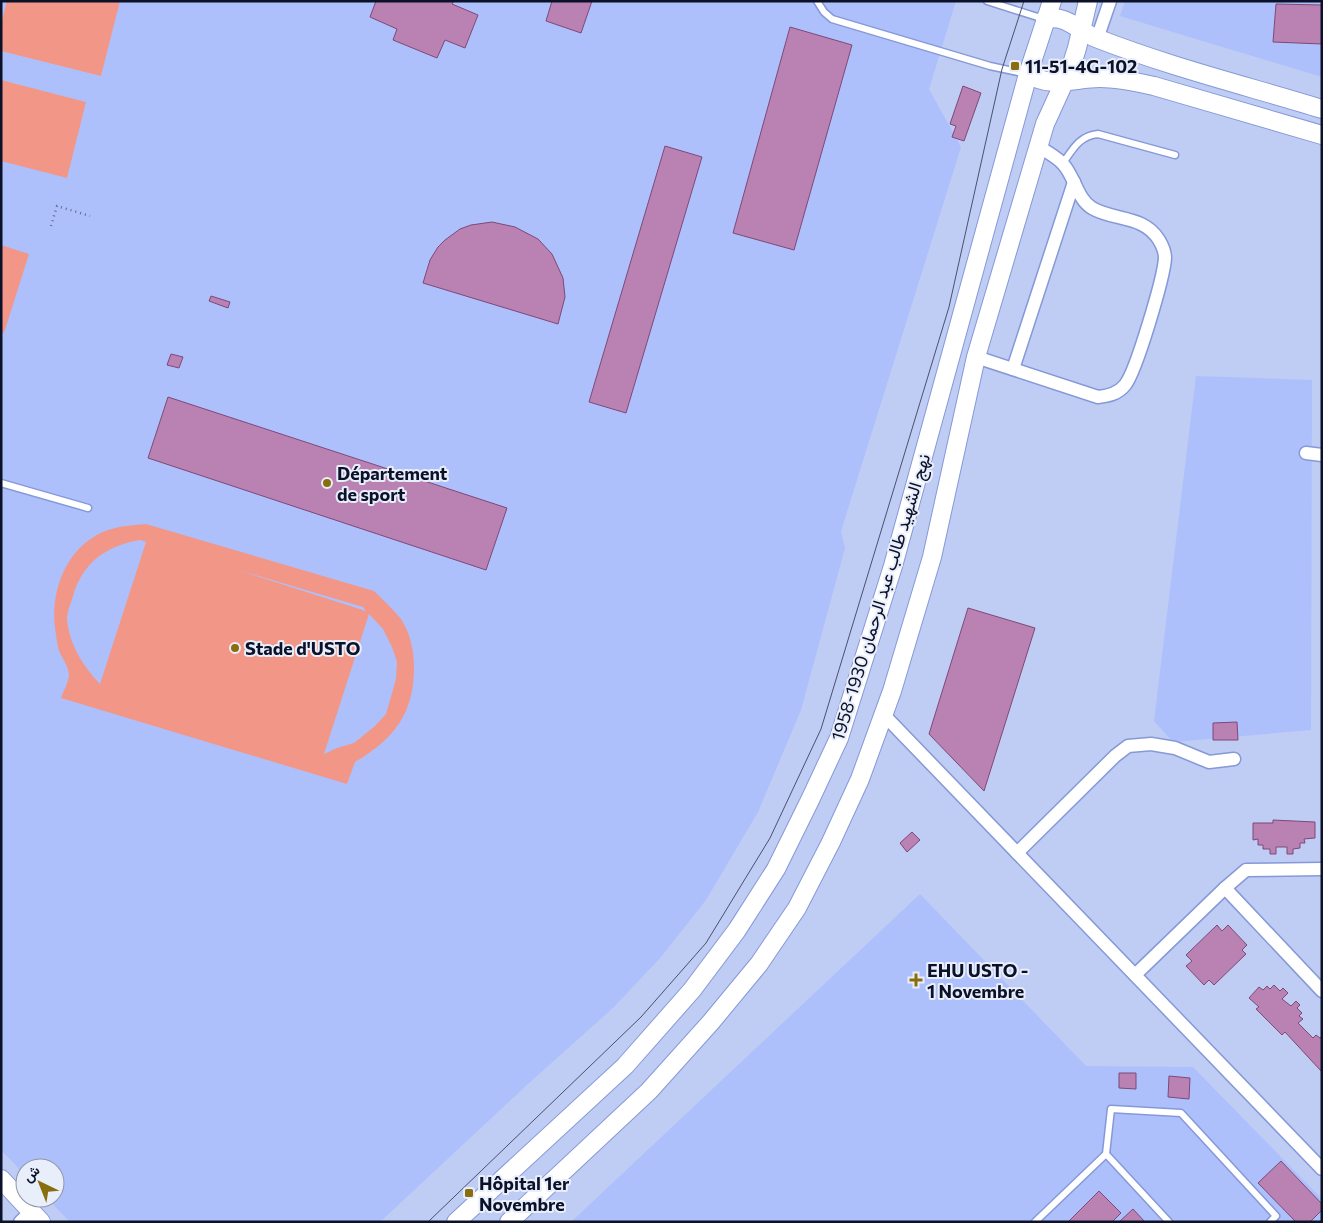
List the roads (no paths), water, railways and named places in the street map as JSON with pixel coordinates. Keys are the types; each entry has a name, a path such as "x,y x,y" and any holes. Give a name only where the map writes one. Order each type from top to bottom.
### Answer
{"main road":[{"name":"نهج الشهيد طالب عبد الرحمان 1930-1958","path":"456,1222 625,1066 692,990 737,930 776,869 806,809 839,738 893,566 1028,74 1052,1"},
{"name":"نهج الشهيد طالب عبد الرحمان 1930-1958","path":"509,1222 649,1091 711,1022 759,964 797,908 831,842 860,779 892,691 932,557 976,357 1045,124 1074,58 1088,1"},
{"path":"1045,19 1062,19 1097,39 1322,109"},
{"path":"1154,86 1161,60"},
{"path":"1028,74 1048,82 1114,78 1154,86 1322,135"},
{"path":"1,1179 31,1218"}],"street":[{"path":"1097,39 1110,1"},
{"path":"976,357 1089,395 1098,397 1116,393 1130,379 1163,273 1165,256 1154,232 1141,223 1093,209 1085,203 1063,163 1039,146"},
{"path":"1013,368 1074,182"},
{"path":"1306,453 1322,455"},
{"path":"884,715 1322,1169"},
{"path":"1017,853 1115,756 1128,746 1151,744 1175,748 1208,762 1234,759"},
{"path":"1134,975 1246,870 1322,869"},
{"path":"1225,888 1322,991"}],"lane":[{"path":"817,1 824,12 832,18 990,66 1028,74"},
{"path":"987,1 1045,19"},
{"path":"1063,163 1079,140 1098,134 1175,154"},
{"path":"1,483 88,508"},
{"path":"1035,1222 1106,1154 1111,1108 1181,1113 1276,1216 1270,1222"},
{"path":"1106,1154 1169,1222"}],"tram line":[{"path":"428,1222 641,1017 706,943 770,838 821,729 949,307 1002,69 1024,1"}],"place":[{"name":"11-51-4G-102","path":"1015,66"},
{"name":"Département de sport","path":"327,483"},
{"name":"Stade d'USTO","path":"235,648"},
{"name":"EHU USTO - 1 Novembre","path":"916,980"},
{"name":"Hôpital 1er Novembre","path":"469,1193"}]}
